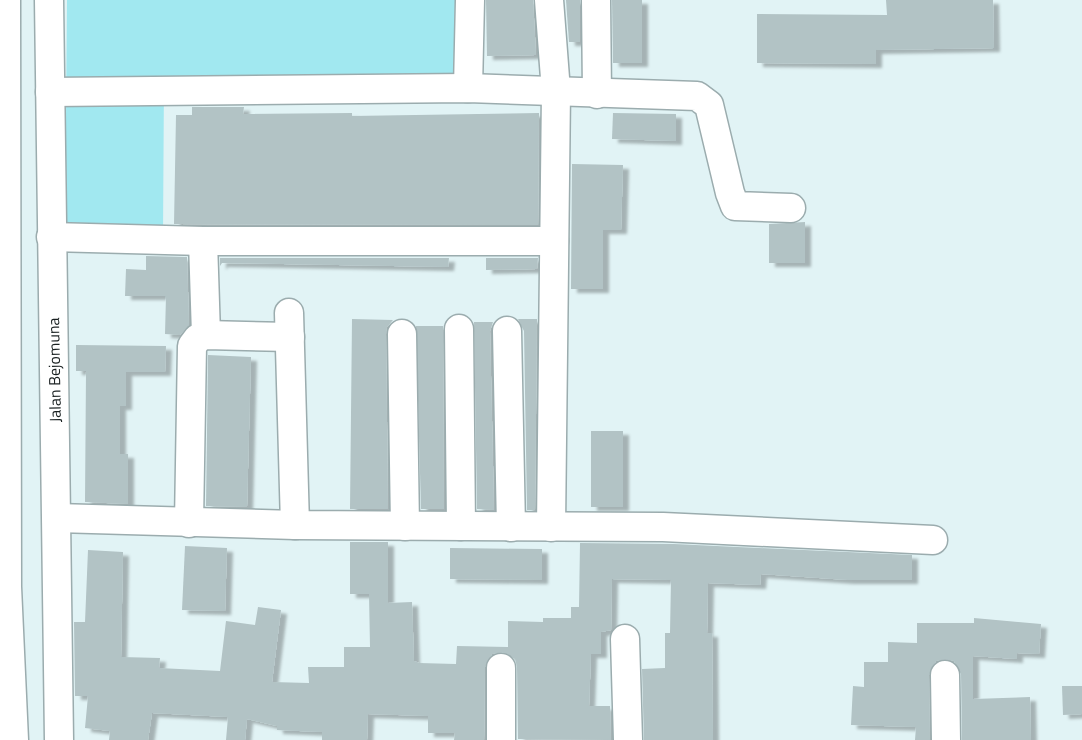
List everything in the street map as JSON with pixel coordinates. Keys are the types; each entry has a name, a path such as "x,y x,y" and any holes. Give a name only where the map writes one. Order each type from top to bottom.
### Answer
{"street":[{"path":"6,0 7,587 14,740"},
{"name":"Jalan Bejomuna","path":"49,0 59,740"},
{"path":"468,88 470,0"},
{"path":"549,0 556,91 551,527"},
{"path":"596,0 597,94"},
{"path":"50,92 468,88 697,96 709,105 729,193 735,206 791,208"},
{"path":"51,237 203,241 554,241"},
{"path":"203,241 206,335"},
{"path":"189,523 192,346 198,338 206,335 290,325 295,525"},
{"path":"459,328 461,526"},
{"path":"507,331 511,527"},
{"path":"402,334 405,526"},
{"path":"57,518 295,525 663,527 933,540"},
{"path":"625,639 628,740"},
{"path":"501,668 501,740"},
{"path":"945,675 946,740"}],"shaded area":[{"path":"67,0 455,0 454,78 164,77 163,236 65,236"}],"building":[{"path":"486,0 533,0 536,55 487,56"},
{"path":"566,0 580,0 580,42 569,42"},
{"path":"612,0 642,0 642,63 613,63"},
{"path":"886,0 993,0 994,48 876,50 876,64 757,63 757,14 887,15"},
{"path":"192,107 244,107 243,114 352,113 352,116 539,113 538,225 174,224 176,115 192,115"},
{"path":"613,113 676,114 676,141 612,139"},
{"path":"572,164 623,165 621,230 603,230 603,289 571,289"},
{"path":"805,222 805,263 769,263 769,224"},
{"path":"146,256 187,257 189,325 180,335 165,334 166,296 125,296 126,269 146,270"},
{"path":"220,258 449,258 448,267 222,263 220,266"},
{"path":"486,258 538,258 537,269 486,270"},
{"path":"352,319 393,320 387,327 386,334 388,509 350,509"},
{"path":"518,319 537,319 535,510 527,510 524,331"},
{"path":"474,322 493,322 490,331 494,510 477,509"},
{"path":"416,326 443,326 444,509 421,509"},
{"path":"76,345 166,346 165,372 126,372 126,406 120,406 120,454 128,454 128,504 85,502 86,371 76,371"},
{"path":"208,355 251,357 247,507 206,506"},
{"path":"591,431 623,431 623,507 591,507"},
{"path":"350,542 388,542 388,603 412,602 414,661 419,663 456,664 457,646 508,647 508,621 543,622 543,618 571,618 571,607 579,607 580,543 674,544 912,555 912,580 848,580 761,574 760,585 708,583 707,633 712,633 713,740 644,740 642,669 665,668 665,633 670,633 671,580 612,579 611,630 601,632 601,654 591,654 589,706 610,706 611,740 518,739 517,667 515,659 502,652 492,654 485,667 484,740 454,740 455,733 428,733 428,716 368,714 367,740 322,740 322,732 277,730 277,726 247,719 245,740 226,740 228,717 152,713 148,740 109,740 110,731 85,728 88,696 75,696 74,622 85,622 88,550 123,552 121,657 160,658 159,668 220,671 226,621 255,625 258,607 281,610 272,682 309,683 308,667 344,667 344,647 370,647 369,594 350,594"},
{"path":"185,546 227,548 225,611 182,610"},
{"path":"450,548 542,549 542,580 450,579"},
{"path":"974,618 1041,624 1039,654 1017,653 1017,659 973,656 973,699 1030,697 1031,740 962,740 961,674 954,661 945,659 936,661 929,675 930,740 915,740 916,727 851,725 853,686 864,687 864,662 888,662 888,642 917,643 917,623 974,623"},
{"path":"1062,686 1082,686 1082,714 1063,715"}]}
